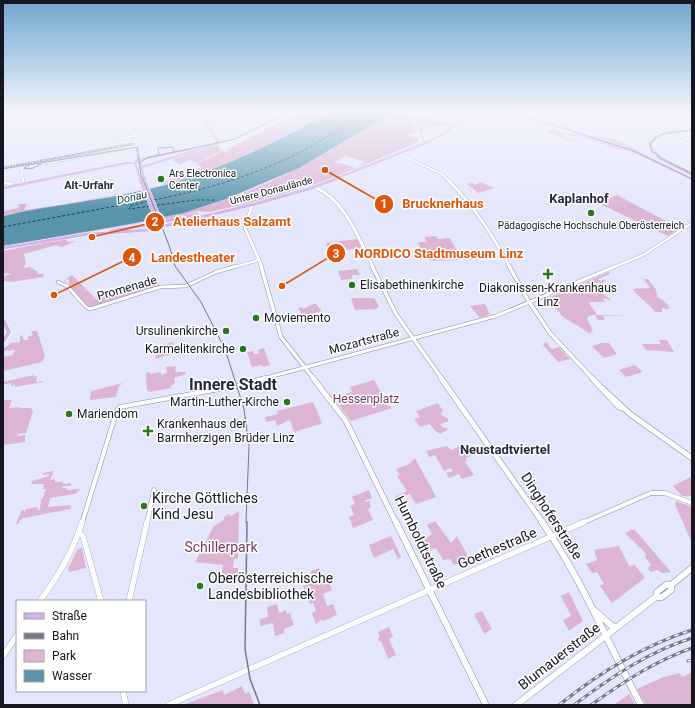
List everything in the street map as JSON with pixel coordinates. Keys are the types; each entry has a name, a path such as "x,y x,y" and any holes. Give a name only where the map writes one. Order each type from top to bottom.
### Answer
{"highway":[{"path":"614,145 649,157 692,178"},
{"path":"618,145 650,157 692,178"}],"main road":[{"path":"3,188 209,145"},
{"path":"142,167 212,145"},
{"name":"Untere Donaulände","path":"166,221 252,205 314,187 421,145"},
{"path":"398,155 425,166 447,178 468,200 489,229 530,303 554,337 584,369 589,377 602,388 612,401 623,408 636,420 692,458"},
{"path":"126,163 135,163 139,160"},
{"path":"139,160 142,167 146,188"},
{"path":"135,163 134,166 146,188 161,227"},
{"path":"3,182 14,186"},
{"path":"320,185 322,190"},
{"name":"Dinghoferstraße","path":"314,187 322,190 336,201 360,238 395,312 552,537 593,609 614,655 641,705"},
{"path":"244,206 249,209 252,205"},
{"name":"Humboldtstraße","path":"249,209 244,226 259,258 280,337 349,426 486,705"},
{"name":"Untere Donaulände","path":"125,231 161,227 197,214 210,214"},
{"path":"197,214 204,215"},
{"path":"92,234 125,231 153,224"},
{"path":"3,248 92,234 125,231"},
{"path":"3,320 7,325 9,333 3,341"},
{"name":"Blumauerstraße","path":"516,705 656,597 662,597 671,590 671,585 692,568"},
{"name":"Blumauerstraße","path":"593,609 612,626 617,627"}],"street":[{"path":"113,145 114,150"},
{"path":"24,184 21,168 137,146 137,155 139,160"},
{"name":"Mozartstraße","path":"79,533 117,410 120,406 237,386 496,316 646,254 692,223"},
{"path":"250,262 256,261 259,258"},
{"path":"250,262 256,263 261,267"},
{"name":"Promenade","path":"58,282 67,286 89,308 160,287 188,286 212,273 250,262"},
{"path":"129,600 154,490"},
{"name":"Goethestraße","path":"168,705 654,492 666,493 692,503"},
{"path":"41,600 71,553 79,533"},
{"path":"79,533 82,536 101,600"},
{"path":"3,656 16,636"},
{"path":"123,692 126,705"}],"green space":[{"path":"217,145 222,150 196,163 190,160 180,164 171,159"},
{"path":"236,145 267,145 209,172 181,180 159,184 202,167 196,164 223,151 232,153 226,150"},
{"path":"338,145 411,145 357,168 366,162 345,156 335,162 356,168 316,184 246,204 209,212 199,211 165,220 161,218 196,209 247,191 280,177"},
{"path":"606,145 614,145 624,149 621,150"},
{"path":"622,145 627,145 635,148 631,147 647,155"},
{"path":"647,155 668,164 692,176"},
{"path":"481,182 494,188 478,193 467,184 472,183 475,185"},
{"path":"142,189 88,201 3,215 3,211 19,208 18,204 27,204 24,210 74,203"},
{"path":"617,195 675,226 682,227 668,236 598,203"},
{"path":"154,221 3,246 39,238"},
{"path":"436,236 438,239 450,238 461,260 430,261 428,258 424,257 418,242 426,242 425,237"},
{"path":"67,238 67,242 76,241 62,247 56,245 24,254 26,264 23,268 30,267 38,272 37,274 44,274 43,277 12,282 3,281 5,276 12,274 3,273 3,251"},
{"path":"357,239 362,248 328,252 326,243"},
{"path":"357,269 360,275 352,275 352,279 341,280 338,271"},
{"path":"609,272 610,274 598,279 601,281 605,279 606,281 603,281 604,282 601,284 598,282 591,286 595,288 592,290 596,289 611,301 604,298 603,299 606,302 589,303 597,315 632,316 603,316 605,320 598,320 595,315 588,316 587,319 593,331 590,332 592,335 562,316 548,298"},
{"path":"72,275 96,299 157,281 160,286 91,307 86,305 69,285 69,280 65,280 66,282 63,281"},
{"path":"644,279 648,279 657,291 658,296 655,297 663,301 670,308 667,309 671,310 662,308 662,312 655,312 635,292 633,289 650,288"},
{"path":"351,298 374,298 379,306 376,309 355,310"},
{"path":"316,304 322,311 303,316 298,308 302,307 303,309"},
{"path":"485,304 490,314 480,318 470,306"},
{"path":"31,331 37,331 45,356 42,362 3,371 3,357 13,355 15,350 3,351 3,349 11,343 20,342 20,336 22,335 24,340 28,340 28,337 33,335"},
{"path":"659,340 667,340 674,352 646,350 642,344 660,344 662,346"},
{"path":"173,342 176,353 156,359 153,348"},
{"path":"546,342 552,349 559,347 570,359 558,362 543,345"},
{"path":"602,343 609,343 617,354 604,358 592,346"},
{"path":"264,348 270,365 263,367 262,365 252,367 247,352 253,351 254,354 259,353 258,350"},
{"path":"635,365 643,372 626,377 619,370"},
{"path":"176,366 175,372 185,372 185,369 186,374 174,378 175,384 171,385 171,388 149,392 149,390 147,391 146,373 150,372 150,374 160,372 163,376 163,374 167,373 166,367"},
{"path":"34,375 34,377 37,376 36,382 43,382 15,387 15,385 11,386 11,383 3,385 3,382"},
{"name":"Hessenplatz","path":"374,380 388,405 392,408 351,421 331,395 334,394 337,402 339,400 336,393 339,396 352,392 350,387"},
{"path":"123,383 119,386 116,397 90,400 91,391"},
{"path":"3,400 12,400 9,408 31,408 33,411 26,433 18,434 17,436 25,435 25,442 3,445"},
{"path":"313,402 322,423 320,424 294,432 290,420 277,426 275,420 266,422 265,417 278,414 277,411"},
{"path":"438,403 443,411 440,414 449,421 440,424 442,427 449,429 440,434 434,430 430,424 420,427 414,419 420,417 416,411"},
{"path":"466,444 474,455 466,458 467,461 465,462 474,475 462,479 459,474 449,478 446,473 453,471 451,468 444,471 435,455 429,457 426,451 447,446 451,450"},
{"path":"415,458 436,497 416,504 410,494 396,499 395,497 407,491 397,476 400,475 396,469 409,464"},
{"path":"54,471 50,480 55,479 55,482 63,482 63,484 71,483 71,486 63,486 62,488 67,488 66,490 81,489 75,494 50,498 48,507 71,505 70,509 24,518 16,524 22,510 24,510 24,513 26,509 38,507 37,510 40,510 41,499 43,498 46,489 43,489 44,484 31,484 32,481 49,476 49,474 42,475 43,473"},
{"path":"691,477 691,496 682,496 673,486"},
{"path":"369,490 372,498 364,501 369,501 371,508 368,509 373,520 353,528 349,517 354,515 350,506 355,504 352,497"},
{"path":"676,501 692,507 692,543 675,504"},
{"name":"Schillerpark","path":"239,511 238,559 234,559 233,568 238,568 238,580 223,581 221,579 223,565 195,562 214,526 224,520 224,517 229,514 231,516"},
{"path":"435,521 451,543 457,536 469,558 454,565 450,559 443,560 436,548 430,550 424,540 432,534 427,525"},
{"path":"634,529 671,572 662,573 657,570 651,572 648,568 651,565 645,557 646,554 625,533"},
{"path":"391,536 401,557 398,559 393,549 374,558 369,545"},
{"path":"619,546 629,566 635,565 645,578 612,603 600,586 604,584 597,572 592,573 586,564 597,560 594,550"},
{"path":"82,548 86,568 69,572 68,568 78,549"},
{"path":"319,568 322,575 326,574 332,590 323,594 327,606 333,604 337,615 323,621 322,619 316,624 312,613 316,611 313,603 310,604 303,586 313,583 311,571"},
{"path":"569,592 583,621 569,631 563,620 571,616 561,596"},
{"path":"277,604 279,613 286,610 287,614 290,613 294,625 284,629 284,633 275,636 273,623 260,626 260,619 268,617 267,607"},
{"path":"482,611 492,629 484,634 474,614"},
{"path":"389,627 393,637 389,639 396,655 388,659 381,641 379,642 378,639 380,637 378,632"},
{"path":"692,672 692,705 646,705 637,689 661,678 679,673 682,677"},
{"path":"242,686 245,694 249,692 254,704 183,705 223,690 224,695"},
{"path":"629,694 635,705 614,705"}],"water":[{"name":"Donau","path":"267,145 338,145 299,168 226,199 183,213 136,223 3,246 3,216 122,195 161,186 205,172"}],"ferry route":[{"path":"154,200 210,187 264,169 313,145"},
{"path":"3,227 121,205 137,196 138,194 134,192"},
{"path":"148,201 130,206 129,209 196,200 214,200"}],"tram line":[{"path":"172,153 207,145"},
{"path":"41,164 31,169 24,168 29,165 137,147 139,163"},
{"path":"155,156 159,154 158,148 173,147 174,151 172,153"},
{"path":"139,163 147,158 172,153"},
{"path":"139,163 141,175 169,245 175,266 201,302 225,349 244,409 249,446 246,523"},
{"path":"3,169 30,164"},
{"path":"247,522 245,649 250,679 260,705"}],"railway":[{"path":"3,168 126,145"},
{"path":"650,145 652,151 663,159"},
{"path":"658,157 692,174"},
{"path":"559,705 574,693 622,661 674,636 692,630"},
{"path":"574,705 630,666 660,650 692,638"},
{"path":"591,705 615,688 652,666 692,648"},
{"path":"688,661 692,660"}],"place":[{"name":"Brucknerhaus","path":"325,170"},
{"name":"Ars Electronica Center","path":"161,179"},
{"name":"Pädagogische Hochschule Oberösterreich","path":"591,213"},
{"name":"Atelierhaus Salzamt","path":"92,237"},
{"name":"Diakonissen-Krankenhaus Linz","path":"548,274"},
{"name":"Elisabethinenkirche","path":"352,285"},
{"name":"NORDICO Stadtmuseum Linz","path":"282,286"},
{"name":"Landestheater","path":"54,295"},
{"name":"Moviemento","path":"256,318"},
{"name":"Ursulinenkirche","path":"226,331"},
{"name":"Karmelitenkirche","path":"243,349"},
{"name":"Martin-Luther-Kirche","path":"287,402"},
{"name":"Mariendom","path":"69,414"},
{"name":"Krankenhaus der Barmherzigen Brüder Linz","path":"148,431"},
{"name":"Kirche Göttliches Kind Jesu","path":"144,506"},
{"name":"Oberösterreichische Landesbibliothek","path":"200,586"}],"district":[{"name":"Alt-Urfahr","path":"89,185"},
{"name":"Kaplanhof","path":"579,198"},
{"name":"Innere Stadt","path":"233,384"},
{"name":"Neustadtviertel","path":"505,449"}]}
